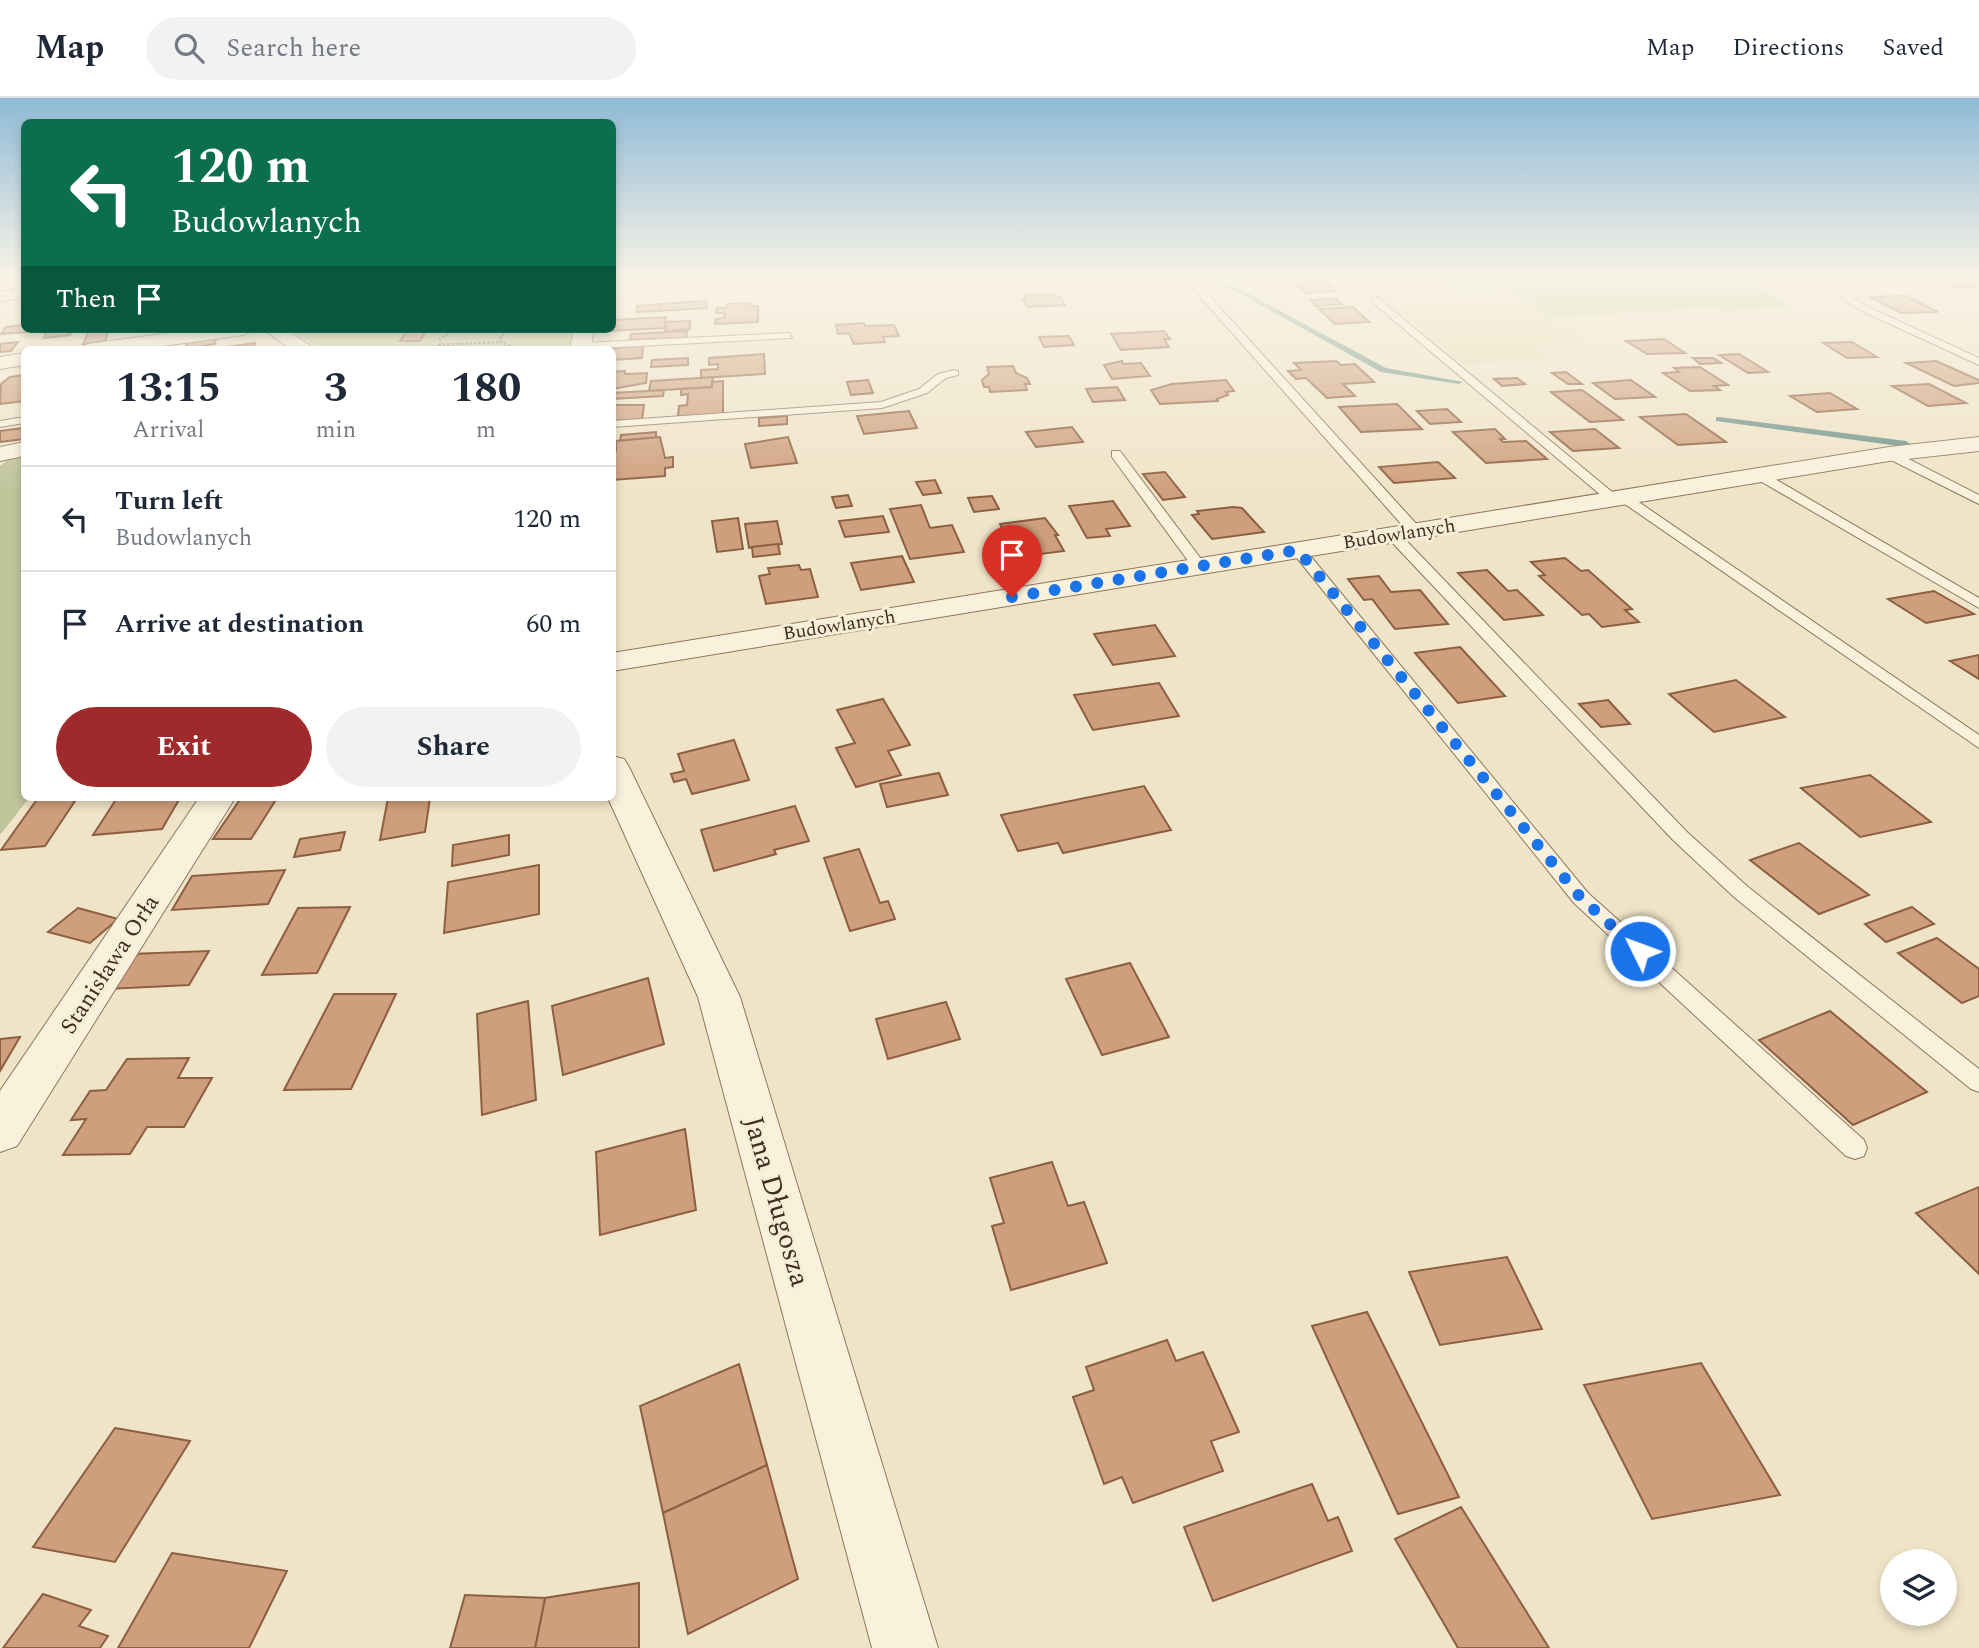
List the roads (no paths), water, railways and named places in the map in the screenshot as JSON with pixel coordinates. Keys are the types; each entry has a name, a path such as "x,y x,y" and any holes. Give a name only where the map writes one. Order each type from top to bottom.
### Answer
{"street":[{"path":"0,363 21,360"},
{"name":"Budowlanych","path":"616,661 1889,454 1979,444"},
{"path":"0,454 21,450"},
{"name":"Jana Długosza","path":"616,776 719,997 905,1648"},
{"name":"Stanisława Orła","path":"0,1131 215,801"}],"lane":[{"path":"1250,350 1404,533 1679,836 1741,892 1979,1082"},
{"path":"1437,350 1618,498 1979,743"},
{"path":"1954,350 1979,362"},
{"path":"616,424 882,405 923,391 942,376 954,373"},
{"path":"0,424 21,420"},
{"path":"1116,454 1199,566"},
{"path":"1889,454 1979,500"},
{"path":"1759,475 1979,604"},
{"path":"1298,550 1581,898 1856,1148"}],"waterway":[{"path":"1348,350 1384,370 1459,382"},
{"path":"1719,419 1906,444"}]}
